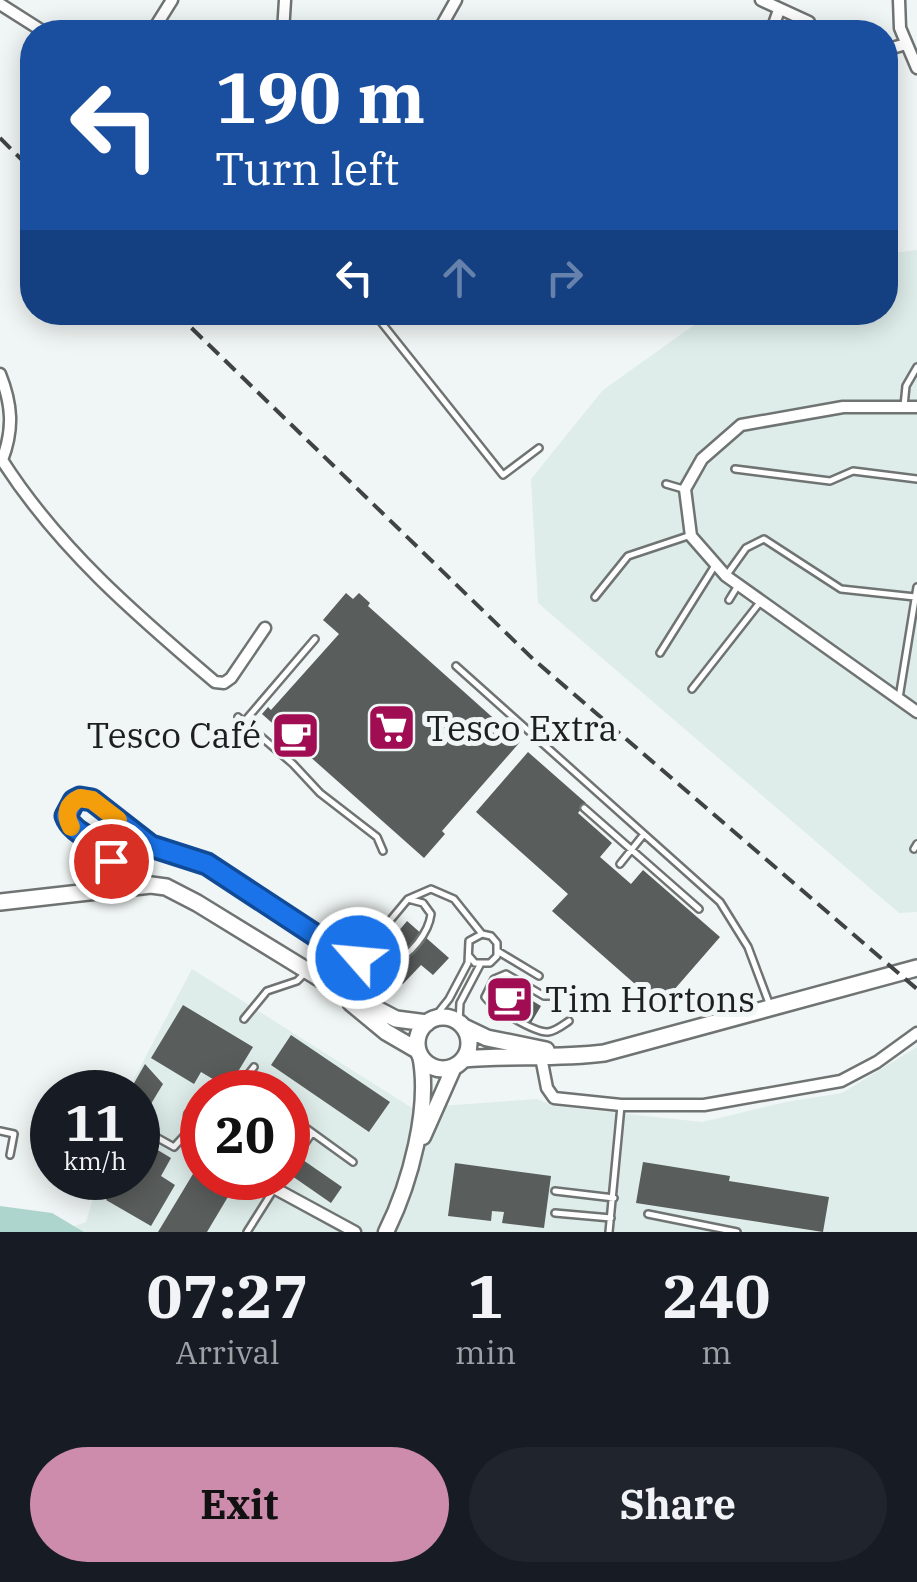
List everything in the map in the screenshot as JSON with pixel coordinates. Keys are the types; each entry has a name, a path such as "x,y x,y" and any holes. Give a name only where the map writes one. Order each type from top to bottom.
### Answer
{"main road":[{"path":"0,902 151,884 166,888 396,1019 430,1021 446,1017 487,1038 540,1055"},
{"path":"329,984 386,1032 439,1069 498,1056 540,1055 644,1041 917,968"},
{"path":"418,1052 418,1034 430,1021"},
{"path":"459,1063 470,1040 462,1024"}],"street":[{"path":"760,0 803,20"},
{"path":"900,0 900,28 917,68"},
{"path":"0,4 25,20"},
{"path":"776,20 779,10"},
{"path":"898,46 906,44"},
{"path":"0,374 12,420 2,460 60,539 132,612 215,682 224,683 231,678 265,628"},
{"path":"917,407 842,407 741,425 702,459 686,489 691,536 726,576 917,712"},
{"path":"540,1055 546,1088 554,1098 621,1105 704,1105 841,1081 917,1034"},
{"path":"410,1165 425,1096 418,1052"},
{"path":"386,1232 410,1165 459,1063"},
{"path":"296,1200 355,1232"}],"lane":[{"path":"383,325 503,476 539,448"},
{"path":"904,407 906,386 917,367"},
{"path":"735,469 830,481 853,471 917,479"},
{"path":"666,484 686,489"},
{"path":"596,597 628,556 691,536"},
{"path":"726,576 746,548 764,539 841,590 916,597"},
{"path":"660,653 716,564"},
{"path":"729,600 739,585"},
{"path":"899,701 917,587"},
{"path":"692,689 761,600"},
{"path":"315,639 241,719 293,764 320,794 377,837 383,852"},
{"path":"456,666 727,912 748,947 771,1008"},
{"path":"114,890 110,854 68,822 68,808 80,798 92,800 151,846 207,864 350,957 358,958 408,899 432,889 444,893 470,916 482,934 494,939 498,952 539,976"},
{"path":"584,808 699,909"},
{"path":"620,864 644,834"},
{"path":"371,942 393,961 404,958 430,925 431,914 423,903 408,899"},
{"path":"430,1021 468,963 470,941 482,934"},
{"path":"468,956 480,965 490,963 498,952"},
{"path":"462,1024 460,1003 480,965"},
{"path":"244,1018 267,991 298,981 307,970"},
{"path":"556,996 544,996 506,974 494,979 485,997 492,1005 541,1031 552,1032 570,1021"},
{"path":"610,1232 621,1105"},
{"path":"0,1132 14,1134 10,1156"},
{"path":"310,1136 312,1133 353,1162"},
{"path":"160,1139 174,1147 180,1140"},
{"path":"555,1191 614,1198"},
{"path":"247,1232 267,1200"},
{"path":"555,1214 611,1218"},
{"path":"648,1214 737,1232"}],"shaded area":[{"path":"917,250 917,912 899,913 538,603 531,479 603,390 694,325 898,325 898,252"},
{"path":"192,969 412,1108 537,1099 554,1106 702,1122 842,1093 917,1047 917,1232 57,1232 86,1222 92,1200 160,1200 160,1070 139,1070"}],"green space":[{"path":"0,1206 52,1213 84,1232 0,1232"}],"building":[{"name":"Tesco Extra","path":"346,593 353,599 359,593 370,603 368,606 520,742 442,831 445,834 424,858 262,714 268,707 271,710 339,634 323,620"},
{"path":"528,752 586,803 578,813 612,843 600,857 631,884 643,870 720,937 660,1006 552,911 568,894 476,812"},
{"path":"407,921 449,958 433,975 421,965 403,984 396,978 390,985 377,973 392,957 396,962 406,950 392,939"},
{"path":"498,980 541,1006 531,1023 488,997"},
{"path":"183,1005 253,1047 239,1070 180,1070 180,1076 151,1058"},
{"path":"291,1035 390,1102 369,1132 310,1092 310,1070 278,1070 271,1065"},
{"path":"160,1151 171,1158 161,1176 175,1185 151,1226 106,1200 160,1200"},
{"path":"643,1162 829,1197 823,1232 636,1203"},
{"path":"455,1163 551,1176 544,1228 502,1223 504,1212 492,1211 491,1221 448,1216"},
{"path":"310,1165 342,1187 331,1203 310,1188"},
{"path":"180,1196 180,1200 226,1200 207,1232 158,1232"}],"railway":[{"path":"0,138 20,158"},
{"path":"188,325 533,659 917,989"}],"slow traffic":[{"path":"71,827 66,816 68,808 80,798 92,800 118,820"}],"place":[{"name":"Tesco Extra","path":"391,728"},
{"name":"Tesco Café","path":"296,735"},
{"name":"Tim Hortons","path":"510,999"}],"route":[{"path":"111,861 105,849 68,822 68,808 74,801 92,800 151,846 207,864 344,954 358,958"}]}
